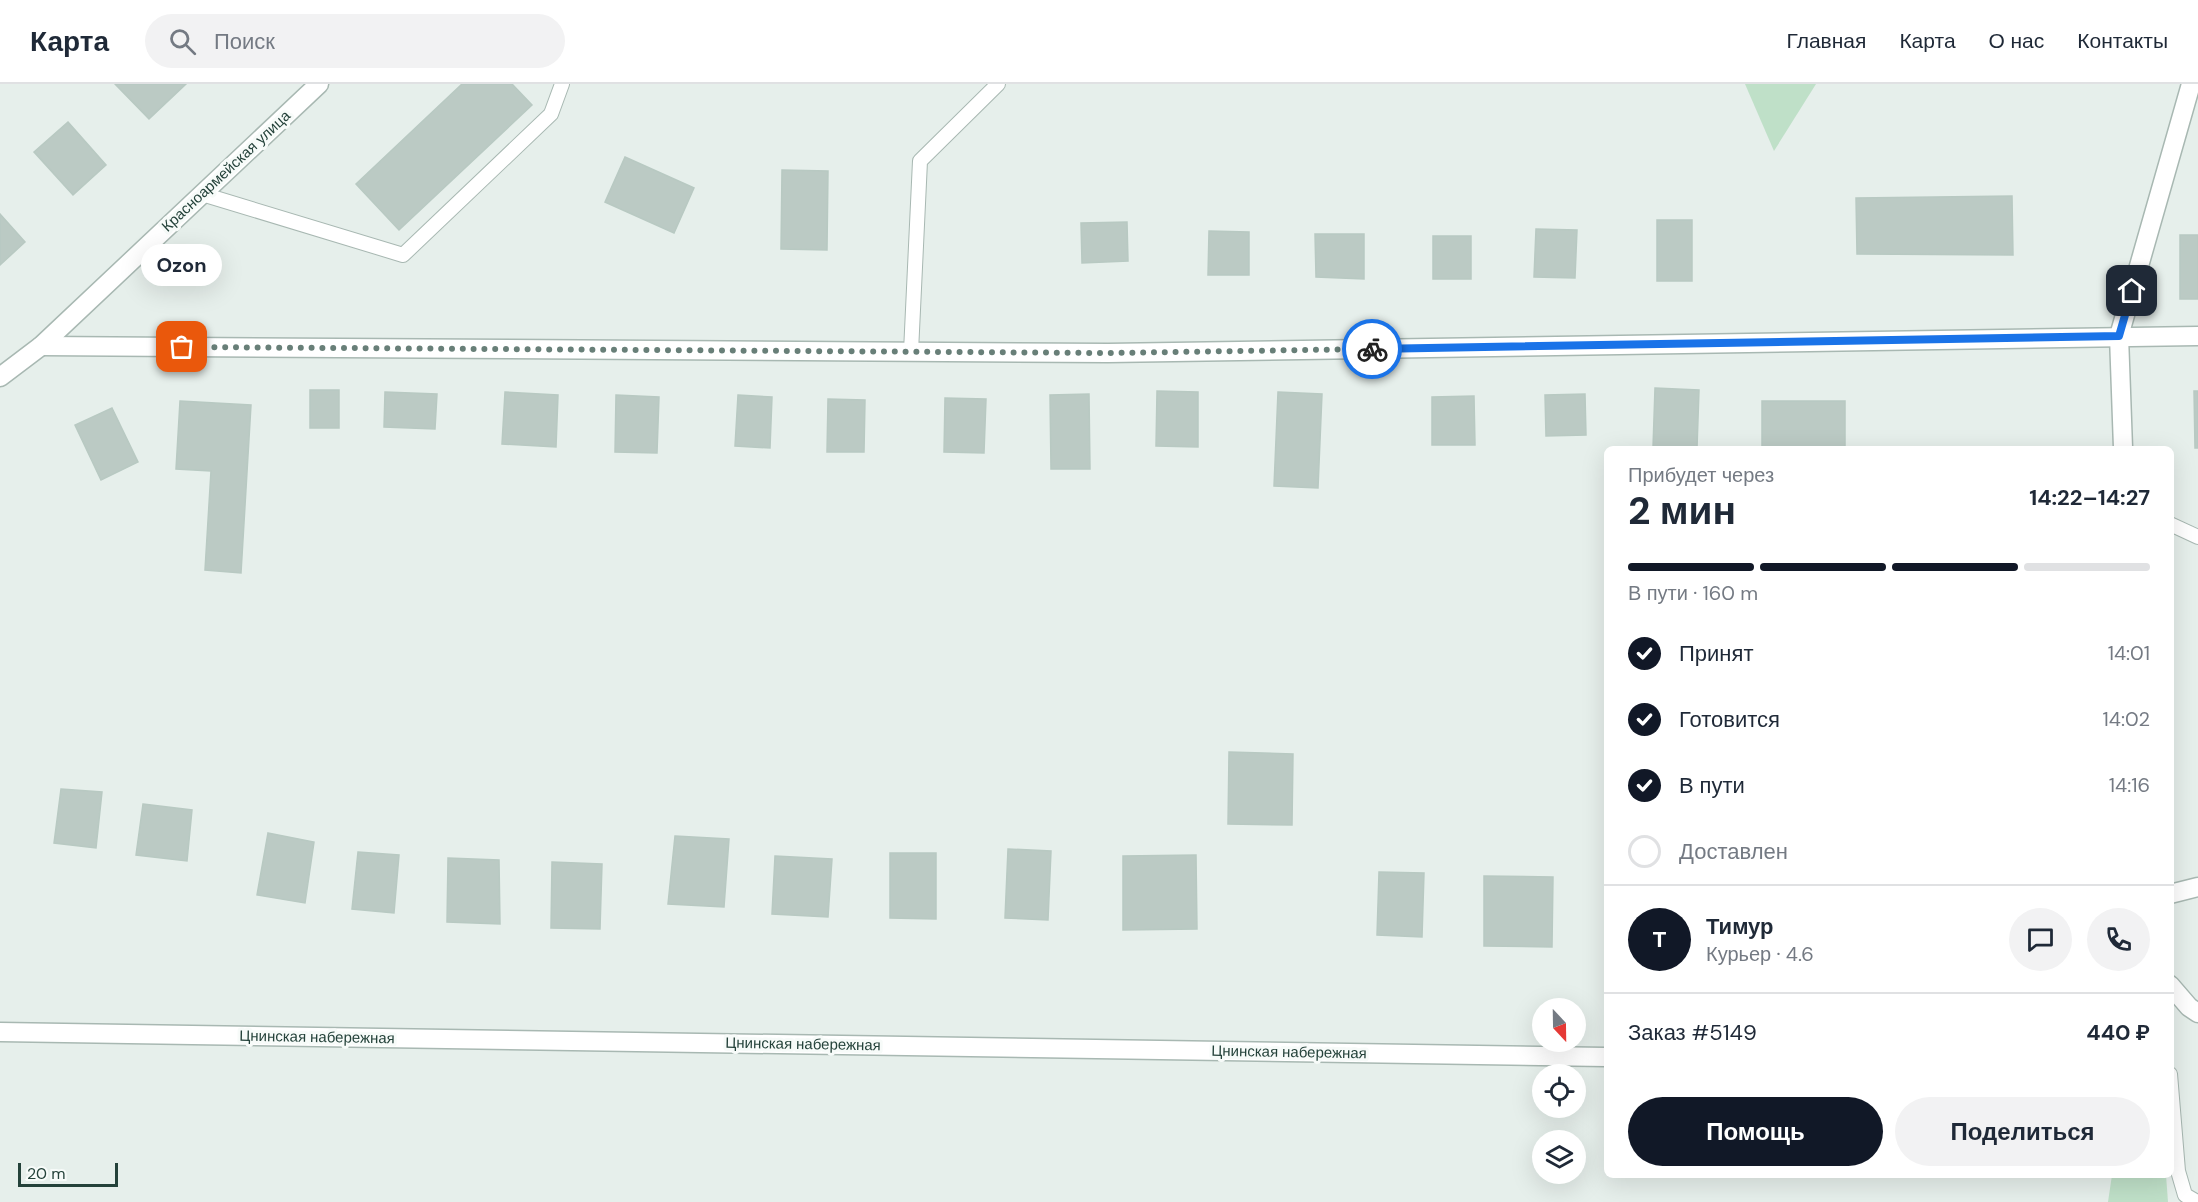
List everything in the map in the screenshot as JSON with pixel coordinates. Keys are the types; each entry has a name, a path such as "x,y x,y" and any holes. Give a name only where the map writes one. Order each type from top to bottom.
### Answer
{"street":[{"name":"Красноармейская улица","path":"0,377 40,346 319,84"},
{"path":"2123,446 2119,336 2191,84"},
{"path":"40,346 1131,353 2198,336"},
{"path":"2174,893 2198,886"},
{"path":"2174,990 2189,1007 2198,1013"},
{"name":"Цнинская набережная","path":"0,1032 1604,1057"}],"lane":[{"path":"202,194 403,255 550,114 562,84"},
{"path":"911,352 920,161 998,84"},
{"path":"2174,526 2198,537"},
{"path":"2174,1122 2178,1171 2185,1195 2197,1202"}],"green space":[{"path":"1745,84 1816,84 1774,151"},
{"path":"2112,1178 2166,1178 2168,1202 2108,1202"}],"building":[{"path":"115,84 186,84 149,119"},
{"path":"462,84 512,84 532,105 399,230 356,184"},
{"path":"68,122 106,165 73,195 34,152"},
{"path":"625,157 694,188 674,233 605,202"},
{"path":"782,170 828,171 827,250 781,249"},
{"path":"2012,196 2013,255 1857,254 1856,198"},
{"path":"0,214 25,242 0,265"},
{"path":"1657,220 1692,220 1692,281 1657,281"},
{"path":"1127,222 1128,261 1082,263 1081,223"},
{"path":"1536,229 1577,230 1575,278 1534,277"},
{"path":"1209,231 1249,232 1249,275 1208,275"},
{"path":"1315,234 1364,234 1364,279 1316,277"},
{"path":"2180,235 2198,235 2198,299 2180,299"},
{"path":"1433,236 1471,236 1471,279 1433,279"},
{"path":"1655,388 1699,390 1697,446 1653,446"},
{"path":"310,390 339,390 339,428 310,428"},
{"path":"1157,391 1198,392 1198,447 1156,446"},
{"path":"2194,391 2198,391 2198,448 2195,448"},
{"path":"385,392 437,394 435,429 384,427"},
{"path":"505,392 558,395 556,447 502,444"},
{"path":"1278,392 1322,394 1318,488 1274,486"},
{"path":"1089,394 1090,469 1051,469 1050,395"},
{"path":"1585,394 1586,435 1546,436 1545,395"},
{"path":"616,395 659,397 657,453 615,452"},
{"path":"738,395 772,397 770,448 735,446"},
{"path":"1474,396 1475,445 1432,445 1432,397"},
{"path":"945,398 986,399 984,453 944,452"},
{"path":"828,399 865,400 864,452 827,452"},
{"path":"180,401 251,405 241,573 205,570 211,471 176,469"},
{"path":"1762,401 1845,401 1845,446 1762,446"},
{"path":"112,408 138,462 101,480 75,425"},
{"path":"1229,752 1293,754 1292,825 1228,824"},
{"path":"61,789 102,792 96,848 54,843"},
{"path":"143,804 192,810 187,861 136,855"},
{"path":"268,833 314,842 305,903 257,895"},
{"path":"675,836 729,839 724,907 668,904"},
{"path":"1008,849 1051,851 1048,920 1005,918"},
{"path":"358,852 399,855 394,913 352,909"},
{"path":"890,853 936,853 936,919 890,918"},
{"path":"1196,855 1197,929 1123,930 1123,856"},
{"path":"775,856 832,859 828,917 772,914"},
{"path":"448,858 499,860 500,924 447,922"},
{"path":"552,862 602,864 600,929 551,928"},
{"path":"1379,872 1424,873 1422,937 1377,935"},
{"path":"1484,876 1553,877 1552,947 1484,946"}],"way so far":[{"path":"182,347 1108,353 1372,349"}],"place":[{"name":"Ozon","path":"182,347"}],"route":[{"path":"1372,349 2119,336 2132,291"}]}
